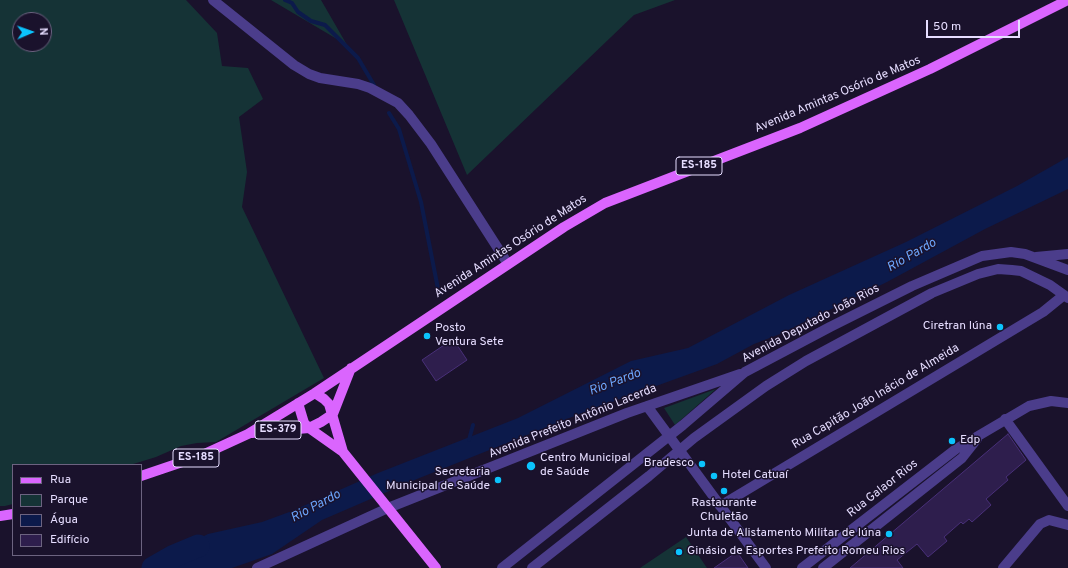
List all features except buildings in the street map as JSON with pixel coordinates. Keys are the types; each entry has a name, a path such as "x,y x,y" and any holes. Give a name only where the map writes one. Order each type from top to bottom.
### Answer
{"main road":[{"name":"Avenida Amintas Osório de Matos","path":"351,368 578,218 605,203 800,128 930,69 1068,0"},
{"name":"ES-185","path":"142,476 206,454 248,434 315,393 351,368"},
{"path":"309,428 333,414 351,368"},
{"name":"ES-379","path":"315,393 327,401 333,414 344,454"},
{"name":"ES-379","path":"298,403 302,417 309,428 344,454 436,568"},
{"name":"ES-379","path":"248,434 309,428"},
{"path":"0,516 12,514"}],"street":[{"path":"213,0 294,65 310,74 320,78 358,84 370,88 398,103 431,144 508,264"},
{"name":"Avenida Deputado João Rios","path":"502,568 668,436 745,372 830,327 912,286 971,259 996,253 1011,252 1035,257 1068,270"},
{"path":"1035,257 1068,254"},
{"path":"532,568 720,419 806,360 932,293 966,278 998,269 1012,270 1033,276 1050,285 1066,297"},
{"name":"Rua Capitão João Inácio de Almeida","path":"720,506 1066,297"},
{"name":"Avenida Prefeito Antônio Lacerda","path":"262,567 388,508 647,406 745,372"},
{"name":"Rua Galaor Rios","path":"802,568 956,448 1028,406 1042,402 1060,401 1068,403"},
{"path":"647,406 766,568"},
{"path":"1005,419 1068,506"},
{"name":"Rua Galaor Rios","path":"823,568 962,458 981,434"},
{"path":"1003,568 1040,524 1049,520 1068,525"}],"green space":[{"path":"0,0 186,0 217,33 222,66 248,68 263,99 239,117 247,172 242,207 324,378 216,442 181,446 156,457 133,464 12,464 12,504 0,506"},
{"path":"271,0 321,0 347,45"},
{"path":"394,0 675,0 634,15 467,175"},
{"path":"716,389 675,425 664,408"},
{"name":"Ginásio de Esportes Prefeito Romeu Rios","path":"686,537 707,568 640,568"}],"water":[{"path":"1068,157 1068,189 985,229 887,282 780,334 754,344 717,364 587,411 417,479 322,520 272,554 232,568 156,568 188,544 208,534 262,522 292,511 378,473 518,418 631,361 688,348 789,295 906,242 1017,186"}],"waterway":[{"path":"285,0 292,3 298,12 311,21 325,25 358,58 374,85"},
{"path":"389,113 399,129 421,202 439,294"},
{"path":"469,440 473,425"},
{"name":"Rio Pardo","path":"153,568 174,556 198,546"}],"place":[{"name":"Ciretran Iúna","path":"1000,327"},
{"name":"Posto Ventura Sete","path":"427,336"},
{"name":"Edp","path":"952,441"},
{"name":"Bradesco","path":"702,464"},
{"name":"Centro Municipal de Saúde","path":"531,466"},
{"name":"Hotel Catuaí","path":"714,476"},
{"name":"Secretaria Municipal de Saúde","path":"498,480"},
{"name":"Rastaurante Chuletão","path":"724,491"},
{"name":"Junta de Alistamento Militar de Iúna","path":"889,534"},
{"name":"Ginásio de Esportes Prefeito Romeu Rios","path":"679,552"}]}
